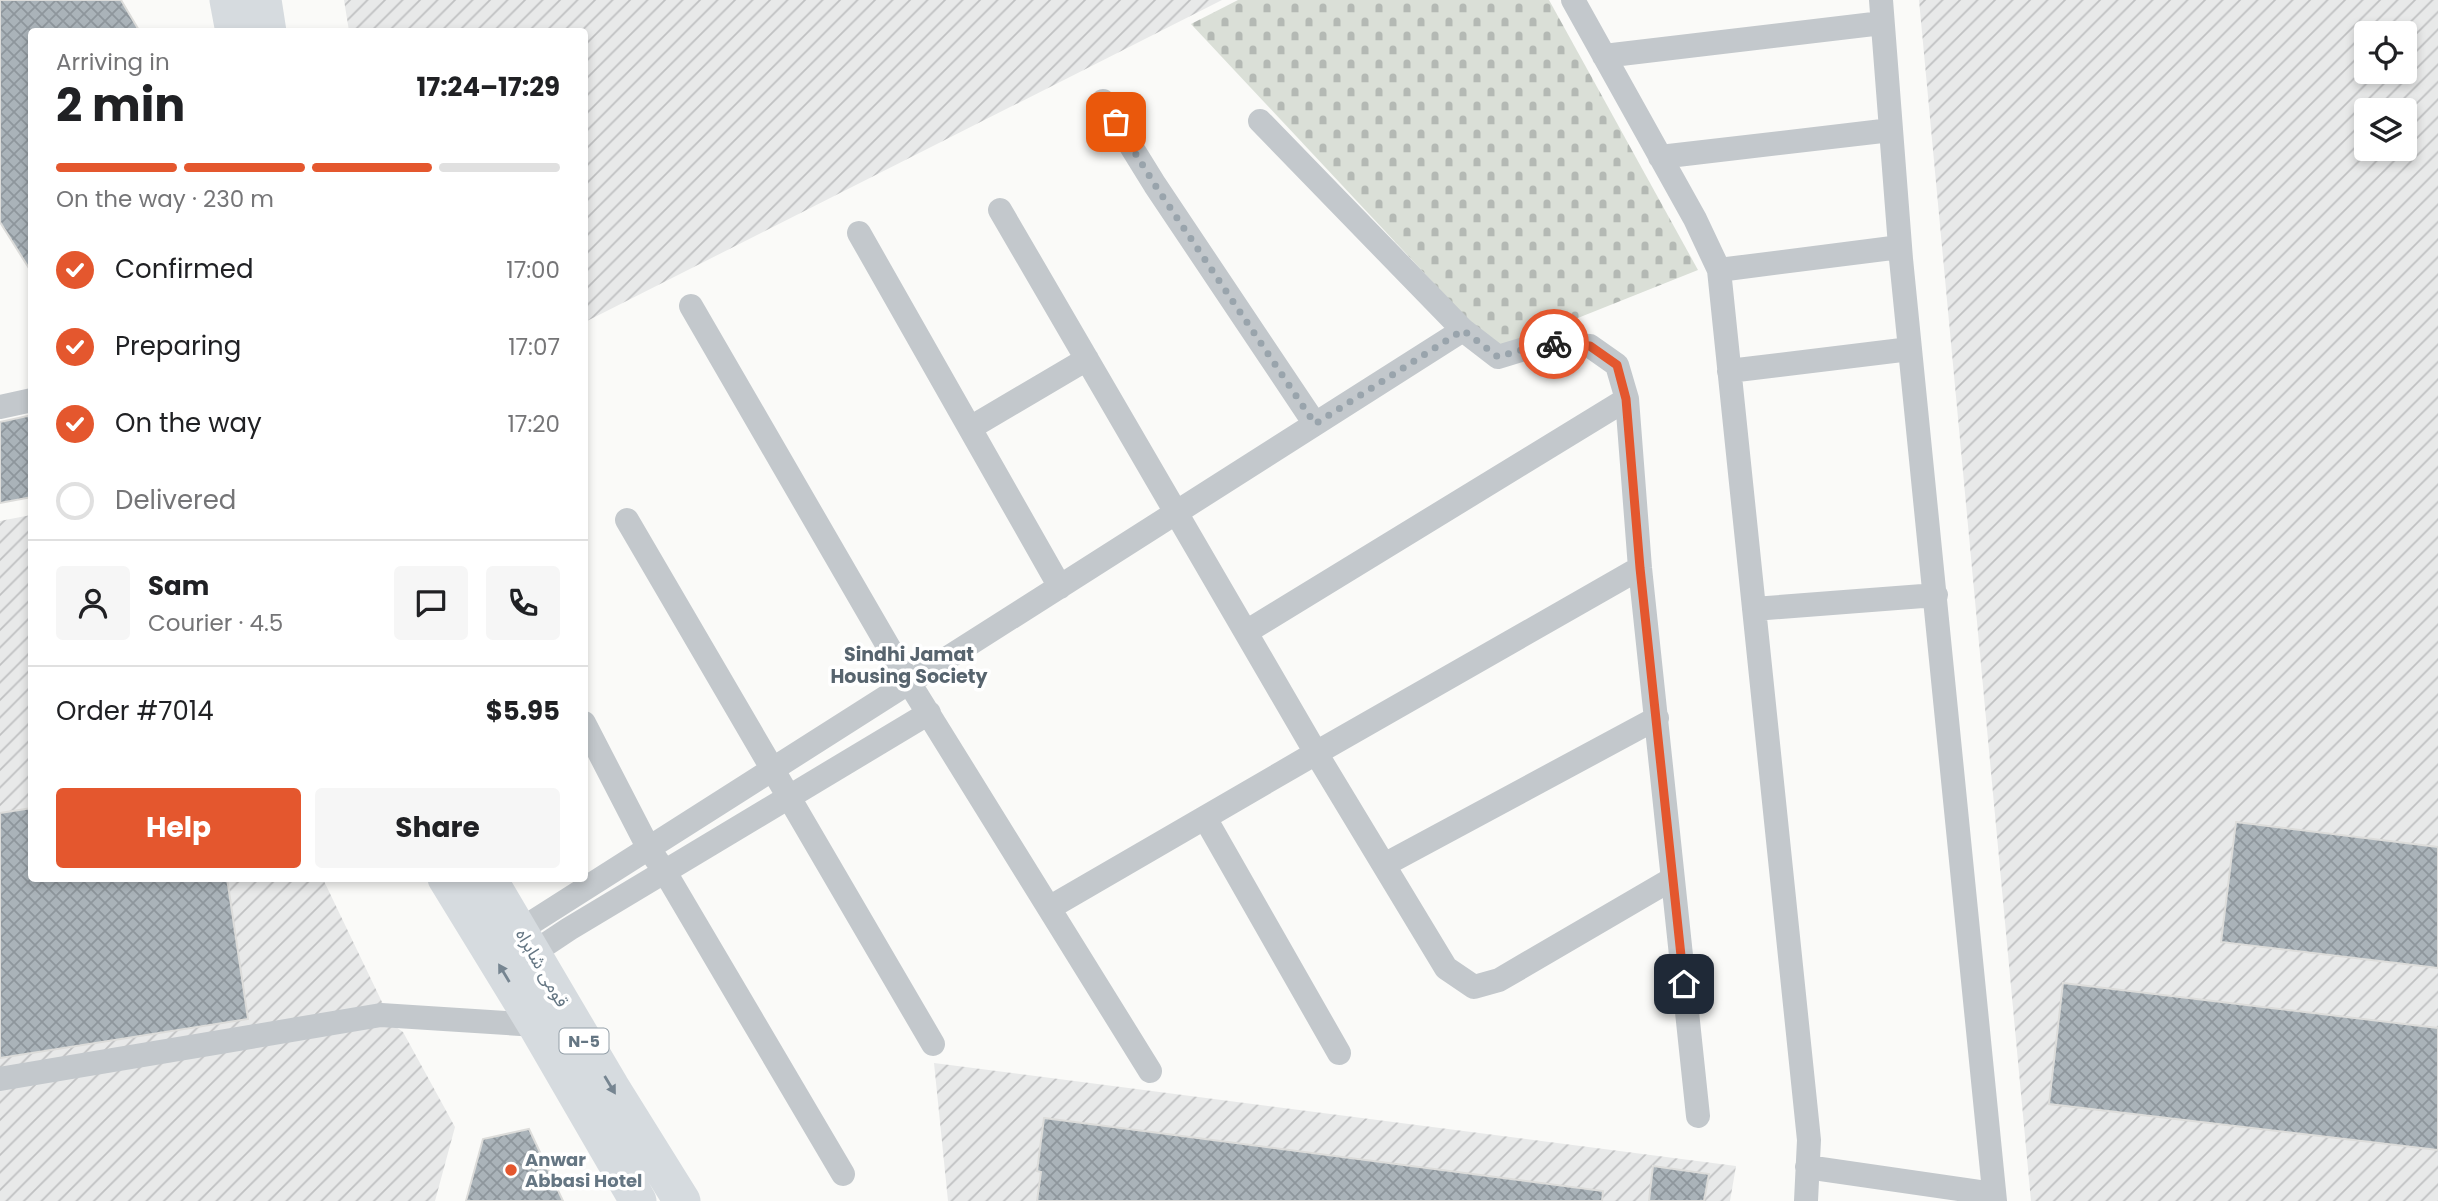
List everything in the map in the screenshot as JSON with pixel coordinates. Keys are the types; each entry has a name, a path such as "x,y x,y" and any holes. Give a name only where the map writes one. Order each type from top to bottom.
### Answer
{"highway":[{"path":"228,0 233,28"},
{"path":"263,0 267,28"},
{"name":"قومی شاہراہ","path":"448,882 638,1201"},
{"name":"قومی شاہراہ","path":"490,882 611,1087 682,1201"}],"street":[{"path":"1573,0 1695,219 1719,270 1809,1140 1806,1201"},
{"path":"1604,56 1881,11 1900,247 1994,1197 1807,1167"},
{"path":"1103,101 1155,185 1315,424"},
{"path":"1260,121 1463,330 1498,357 1541,344 1590,346 1617,365 1626,399 1640,568 1698,1116"},
{"path":"1660,157 1891,131"},
{"path":"1000,211 1316,753 1446,968 1474,987 1499,981 1672,879"},
{"path":"859,233 1060,587"},
{"path":"1719,270 1900,247"},
{"path":"691,306 910,684 1150,1071"},
{"path":"526,942 649,849 1463,330"},
{"path":"1729,371 1910,349"},
{"path":"970,428 1087,359"},
{"path":"1246,632 1626,399"},
{"path":"0,407 28,401"},
{"path":"627,520 933,1044"},
{"path":"1049,908 1640,568"},
{"path":"1754,609 1936,595"},
{"path":"526,942 665,872 929,713"},
{"path":"1384,865 1657,718"},
{"path":"588,731 649,849 842,1174"},
{"path":"1205,817 1339,1053"},
{"path":"0,1079 381,1015 536,1026"}],"shaded area":[{"path":"344,0 1222,0 588,320 588,28 349,28"},
{"path":"1919,0 2438,0 2438,1201 2031,1201"},
{"path":"28,516 28,882 324,882 393,1025 403,1032 455,1127 435,1201 0,1201 0,521"},
{"path":"934,1063 1736,1166 1730,1201 948,1201"}],"green space":[{"path":"1238,0 1549,0 1698,270 1505,347 1487,340 1191,24"}],"building":[{"path":"0,0 121,0 138,28 28,28 28,267 0,222"},
{"path":"28,416 28,498 0,503 0,422"},
{"path":"28,809 28,882 228,882 248,1019 0,1058 0,813"},
{"path":"2236,822 2438,847 2438,968 2221,942"},
{"path":"2063,983 2438,1028 2438,1150 2049,1104"},
{"path":"1044,1118 1603,1191 1602,1201 1037,1201 1041,1172 1037,1171"},
{"name":"Anwar Abbasi Hotel","path":"529,1129 563,1201 466,1201 483,1139"},
{"path":"1653,1166 1709,1174 1704,1201 1649,1201"}],"way so far":[{"path":"1116,122 1315,424 1463,330 1498,357 1541,344 1554,344"}],"place":[{"name":"Anwar Abbasi Hotel","path":"511,1170"}],"district":[{"name":"Sindhi Jamat Housing Society","path":"909,665"}],"route":[{"path":"1554,344 1590,346 1617,365 1626,399 1640,568 1684,984"}]}
